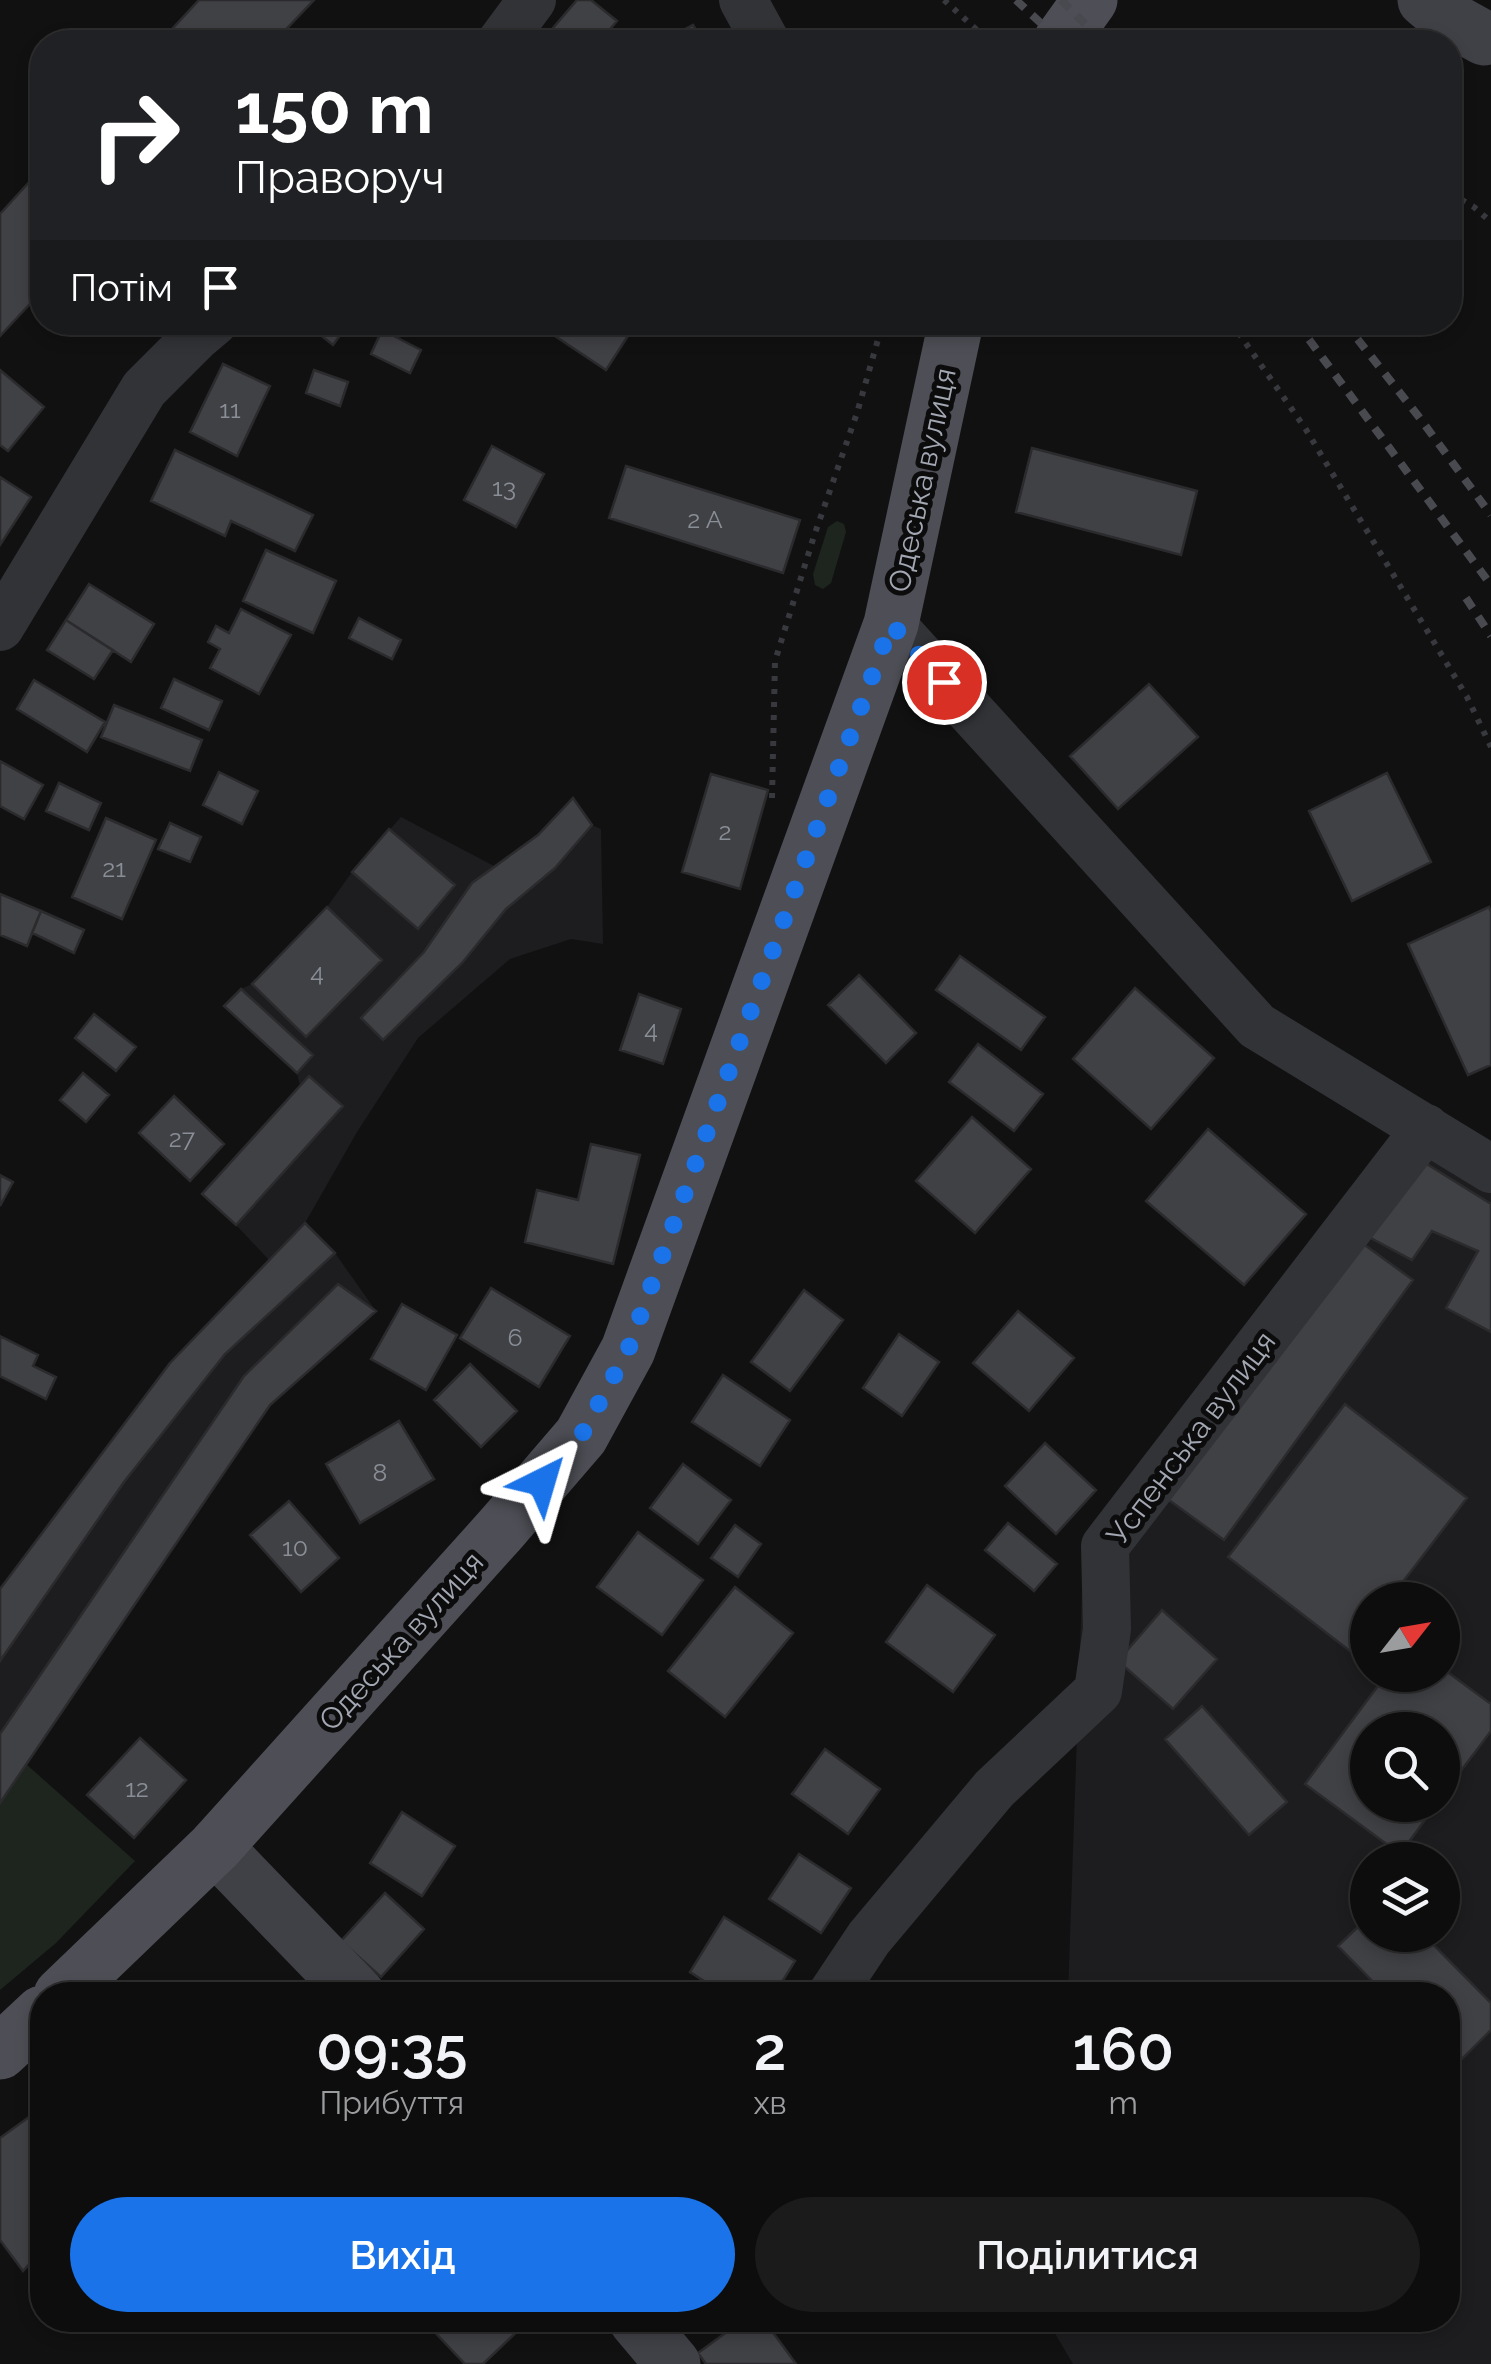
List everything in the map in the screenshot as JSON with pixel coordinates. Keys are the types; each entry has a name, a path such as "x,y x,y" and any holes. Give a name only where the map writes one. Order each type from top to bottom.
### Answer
{"main road":[{"path":"1069,30 1090,0"},
{"name":"Одеська вулиця","path":"74,1982 214,1847 502,1528 581,1436 628,1350 891,624 953,335"},
{"path":"0,2052 30,2024"}],"street":[{"path":"511,30 532,0"},
{"path":"742,0 759,30"},
{"path":"1425,0 1444,16 1481,29"},
{"path":"0,628 144,389 199,335"},
{"path":"891,624 1257,1026 1491,1169"},
{"name":"Успенська вулиця","path":"840,1982 869,1938 994,1789 1098,1691 1107,1628 1104,1546 1426,1128"},
{"path":"214,1847 345,1982"},
{"path":"646,2332 674,2364"}],"path":[{"path":"944,0 977,30"},
{"path":"1462,200 1491,222"},
{"path":"772,798 776,660 880,335"},
{"path":"1240,335 1306,428 1467,697 1491,747"}],"shaded area":[{"path":"837,521 844,524 846,532 831,583 823,589 815,585 813,574 828,527"},
{"path":"573,798 592,825 601,829 603,944 571,939 510,959 418,1038 357,1132 305,1223 335,1253 376,1311 270,1405 0,1803 0,1589 170,1363 269,1260 202,1194 300,1086 297,1073 224,1006 252,984 327,907 401,817 494,866 538,835"},
{"path":"1409,1133 1491,1168 1491,2364 1073,2364 1056,2332 1460,2332 1460,1982 1068,1982 1082,1589"},
{"path":"26,1764 135,1861 56,1943 0,1990 0,1803"}],"building":[{"path":"199,0 314,0 285,30 171,30"},
{"path":"577,0 591,0 617,21 609,30 551,30"},
{"path":"30,181 30,304 0,336 0,214"},
{"path":"320,335 340,335 333,345"},
{"path":"380,335 392,335 421,350 410,373 371,354"},
{"path":"554,335 629,335 606,370"},
{"path":"223,364 270,386 237,456 190,432"},
{"path":"0,370 44,407 8,451 0,445"},
{"path":"314,370 348,382 340,406 306,393"},
{"path":"492,446 544,474 516,527 464,500"},
{"path":"1032,448 1197,491 1181,555 1016,512"},
{"path":"175,450 313,515 295,551 231,521 225,536 151,501"},
{"path":"626,466 800,520 783,573 609,518"},
{"path":"0,477 31,497 0,545"},
{"path":"266,550 336,581 313,633 243,601"},
{"path":"89,584 154,624 131,662 66,620"},
{"path":"241,609 291,635 259,694 210,668 220,649 208,642 216,626 229,633"},
{"path":"359,618 401,640 392,659 349,638"},
{"path":"66,620 113,650 94,679 47,650"},
{"path":"174,679 222,701 209,730 161,708"},
{"path":"34,680 105,722 87,752 17,709"},
{"path":"1149,684 1198,737 1118,809 1070,756"},
{"path":"114,705 202,740 190,771 101,737"},
{"path":"0,761 43,785 24,819 0,806"},
{"path":"219,772 258,791 242,824 203,805"},
{"path":"1387,773 1431,862 1352,901 1309,811"},
{"path":"711,774 768,790 740,889 682,872"},
{"path":"59,783 101,803 89,830 46,811"},
{"path":"573,798 592,825 555,868 506,909 462,963 383,1040 361,1018 424,952 472,883 538,835"},
{"path":"106,818 156,840 122,919 72,897"},
{"path":"170,823 201,837 190,862 158,849"},
{"path":"389,829 455,885 418,929 352,872"},
{"path":"0,894 41,911 27,946 0,935"},
{"path":"327,907 382,960 306,1037 252,984"},
{"path":"1489,907 1491,1065 1468,1075 1408,944"},
{"path":"41,911 84,930 74,953 32,933"},
{"path":"960,956 1045,1017 1021,1050 936,990"},
{"path":"859,975 916,1033 886,1063 828,1005"},
{"path":"1135,988 1214,1058 1151,1129 1073,1059"},
{"path":"241,989 313,1055 297,1073 224,1006"},
{"path":"639,994 681,1009 663,1064 620,1050"},
{"path":"94,1014 136,1047 116,1071 75,1038"},
{"path":"978,1044 1043,1094 1014,1131 949,1082"},
{"path":"83,1073 109,1095 86,1122 60,1100"},
{"path":"309,1076 343,1106 236,1225 202,1194"},
{"path":"174,1096 224,1144 190,1181 139,1133"},
{"path":"972,1117 1031,1169 975,1233 916,1181"},
{"path":"1208,1129 1306,1214 1244,1285 1146,1201"},
{"path":"591,1144 640,1155 613,1264 525,1242 537,1190 578,1200"},
{"path":"1414,1156 1491,1204 1491,1332 1446,1308 1478,1251 1432,1231 1412,1260 1367,1236"},
{"path":"0,1175 13,1182 0,1206"},
{"path":"305,1223 335,1253 225,1354 124,1482 0,1661 0,1589 170,1363"},
{"path":"1351,1235 1413,1280 1224,1540 1162,1495"},
{"path":"338,1284 376,1311 270,1405 0,1803 0,1734 244,1376"},
{"path":"491,1288 570,1336 539,1387 460,1338"},
{"path":"804,1290 843,1320 790,1391 751,1362"},
{"path":"402,1304 457,1335 426,1390 371,1359"},
{"path":"1018,1311 1074,1358 1029,1411 973,1363"},
{"path":"899,1334 939,1362 902,1416 863,1388"},
{"path":"0,1336 38,1355 33,1366 56,1377 46,1399 0,1376"},
{"path":"470,1364 517,1411 481,1447 434,1400"},
{"path":"723,1375 790,1420 760,1466 692,1422"},
{"path":"1345,1404 1467,1498 1403,1582 1350,1582 1350,1651 1228,1557"},
{"path":"399,1421 434,1479 360,1523 326,1464"},
{"path":"1045,1443 1096,1490 1056,1534 1005,1486"},
{"path":"683,1464 731,1500 698,1544 650,1508"},
{"path":"289,1501 339,1558 301,1592 250,1535"},
{"path":"1008,1523 1057,1564 1034,1591 985,1550"},
{"path":"735,1525 761,1544 738,1577 711,1558"},
{"path":"638,1532 703,1580 662,1635 597,1587"},
{"path":"927,1585 995,1635 953,1692 886,1642"},
{"path":"735,1587 793,1633 725,1717 668,1671"},
{"path":"1162,1610 1217,1659 1173,1709 1118,1661"},
{"path":"1460,1681 1491,1704 1491,1731 1460,1772 1460,1712 1359,1712 1373,1692 1460,1692"},
{"path":"1202,1706 1287,1802 1249,1835 1165,1739"},
{"path":"1350,1723 1350,1817 1305,1784"},
{"path":"140,1738 186,1780 134,1838 87,1795"},
{"path":"825,1749 880,1789 848,1834 792,1794"},
{"path":"402,1812 455,1846 422,1896 370,1863"},
{"path":"1357,1822 1424,1822 1409,1842 1384,1842"},
{"path":"799,1854 851,1888 821,1933 769,1899"},
{"path":"385,1893 424,1929 381,1977 341,1941"},
{"path":"724,1917 795,1961 782,1982 706,1982 690,1972"},
{"path":"1350,1934 1350,1952 1441,1952 1491,2003 1491,2030 1460,2061 1460,1982 1373,1982 1338,1946"},
{"path":"29,2117 30,2263 23,2271 0,2240 0,2138"},
{"path":"435,2332 517,2332 483,2364 465,2364"},
{"path":"727,2332 773,2332 796,2364 706,2364 698,2353"}],"railway":[{"path":"1016,0 1048,30"},
{"path":"1061,0 1091,30"},
{"path":"1306,335 1491,585"},
{"path":"1354,335 1491,515"},
{"path":"1466,598 1491,636"}],"route":[{"path":"542,1482 581,1436 628,1350 891,624 944,682"}]}
